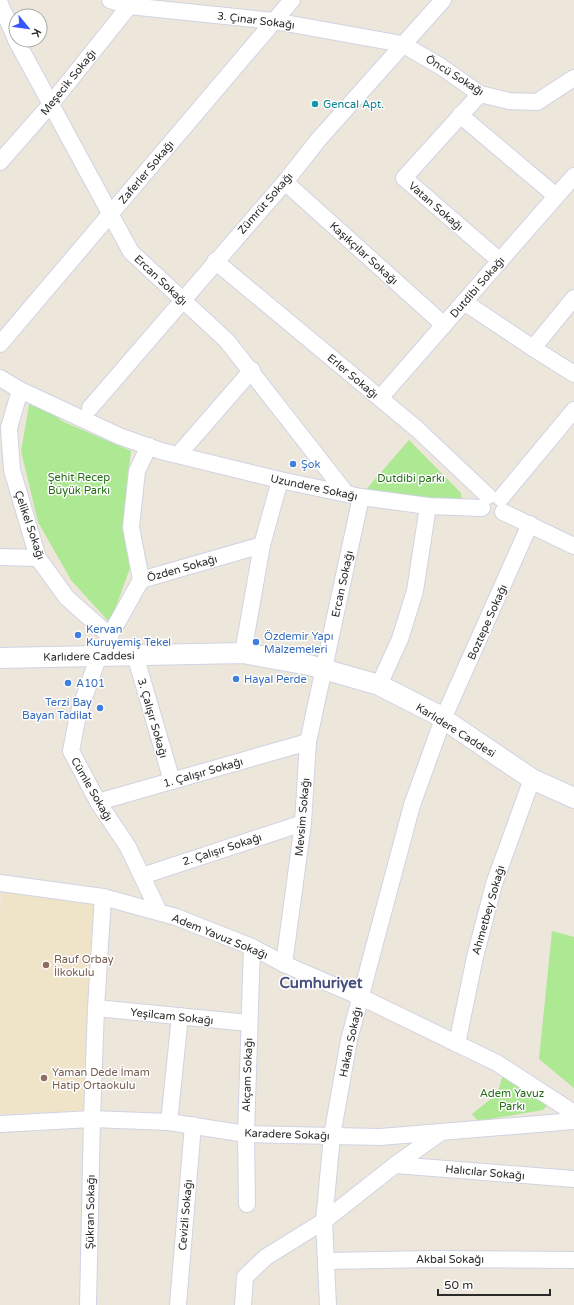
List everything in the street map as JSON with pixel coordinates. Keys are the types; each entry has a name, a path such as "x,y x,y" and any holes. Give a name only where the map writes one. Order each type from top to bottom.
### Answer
{"street":[{"name":"3. Çınar Sokağı","path":"110,0 274,21 402,44"},
{"name":"Zaferler Sokağı","path":"0,344 292,0"},
{"name":"Zümrüt Sokağı","path":"90,408 215,261 285,182 319,139 402,44 443,0"},
{"name":"Meşecik Sokağı","path":"0,162 50,105 131,3"},
{"name":"Ercan Sokağı","path":"0,4 8,22"},
{"name":"Öncü Sokağı","path":"402,44 440,66 480,94 509,102 537,102 574,78"},
{"name":"Ercan Sokağı","path":"20,48 131,252 227,341 252,370 345,492"},
{"name":"Vatan Sokağı","path":"480,94 404,178 500,261"},
{"path":"460,115 556,196"},
{"name":"Dutdibi Sokağı","path":"380,398 574,176"},
{"name":"Kaşıkçılar Sokağı","path":"285,182 444,325"},
{"name":"Erler Sokağı","path":"215,261 417,429 493,503"},
{"path":"533,348 574,298"},
{"path":"464,302 574,374"},
{"path":"178,455 252,370"},
{"name":"Uzundere Sokağı","path":"0,378 20,390 119,436 178,455 280,480 345,492 361,497 428,506 493,503"},
{"name":"Uzundere Sokağı","path":"20,390 90,408 149,446"},
{"name":"Çelikel Sokağı","path":"20,390 9,428 12,470 38,558 67,598 110,636"},
{"path":"574,410 493,503 574,546"},
{"path":"141,580 131,527 137,471 149,446"},
{"path":"242,653 262,545 280,480"},
{"name":"Ercan Sokağı","path":"324,670 361,497"},
{"path":"379,685 400,639 415,591 428,506"},
{"name":"Boztepe Sokağı","path":"443,719 530,524"},
{"name":"Özden Sokağı","path":"110,636 141,580 262,545"},
{"path":"0,557 38,558"},
{"name":"Cümle Sokağı","path":"110,636 99,655 78,715 71,751 98,802 128,847 159,912"},
{"name":"Karlıdere Caddesi","path":"0,658 242,653 309,665 379,685 443,719 532,779 574,798"},
{"name":"3. Çalışır Sokağı","path":"135,655 172,781"},
{"name":"Mevsim Sokağı","path":"284,964 303,823 308,742 324,670"},
{"name":"Hakan Sokağı","path":"328,1305 324,1221 332,1136 349,1040 412,805 443,719"},
{"name":"1. Çalışır Sokağı","path":"98,802 308,742"},
{"name":"Ahmetbey Sokağı","path":"457,1044 475,957 494,884 532,779"},
{"name":"2. Çalışır Sokağı","path":"142,876 303,823"},
{"name":"Adem Yavuz Sokağı","path":"0,883 103,897 159,912 252,947 284,964 360,997 497,1063 574,1113"},
{"name":"Şükran Sokağı","path":"88,1305 96,1008 103,897"},
{"name":"Akçam Sokağı","path":"247,1204 246,1134 252,947"},
{"name":"Yeşilcam Sokağı","path":"96,1008 249,1023"},
{"path":"169,1122 180,1016"},
{"name":"Karadere Sokağı","path":"0,1124 92,1119 193,1124 246,1134 380,1137 440,1133 520,1124 574,1121"},
{"name":"Cevizli Sokağı","path":"178,1305 193,1124"},
{"path":"243,1305 245,1277 266,1257 324,1221 440,1133"},
{"name":"Halıcılar Sokağı","path":"396,1165 574,1179"},
{"name":"Akbal Sokağı","path":"326,1261 434,1259 574,1260"}],"shaded area":[{"name":"Rauf Orbay İlkokulu","path":"2,889 96,904 88,1111 0,1114 0,915"}],"green space":[{"name":"Şehit Recep Büyük Parkı","path":"30,400 64,422 131,451 123,522 130,568 110,623 71,580 38,522 21,451"},
{"name":"Dutdibi parkı","path":"409,440 461,493 462,506 364,492"},
{"path":"552,931 574,937 574,1088 539,1059"},
{"name":"Adem Yavuz Parkı","path":"503,1075 549,1103 543,1110 478,1121 472,1114 497,1094"}],"place":[{"name":"Gencal Apt.","path":"315,104"},
{"name":"Şok","path":"293,464"},
{"name":"Kervan Kuruyemiş Tekel","path":"78,635"},
{"name":"Özdemir Yapı Malzemeleri","path":"256,642"},
{"name":"Hayal Perde","path":"236,679"},
{"name":"A101","path":"68,683"},
{"name":"Terzi Bay Bayan Tadilat","path":"100,708"},
{"name":"Rauf Orbay İlkokulu","path":"46,965"},
{"name":"Yaman Dede İmam Hatip Ortaokulu","path":"44,1078"}],"district":[{"name":"Cumhuriyet","path":"321,983"}]}
